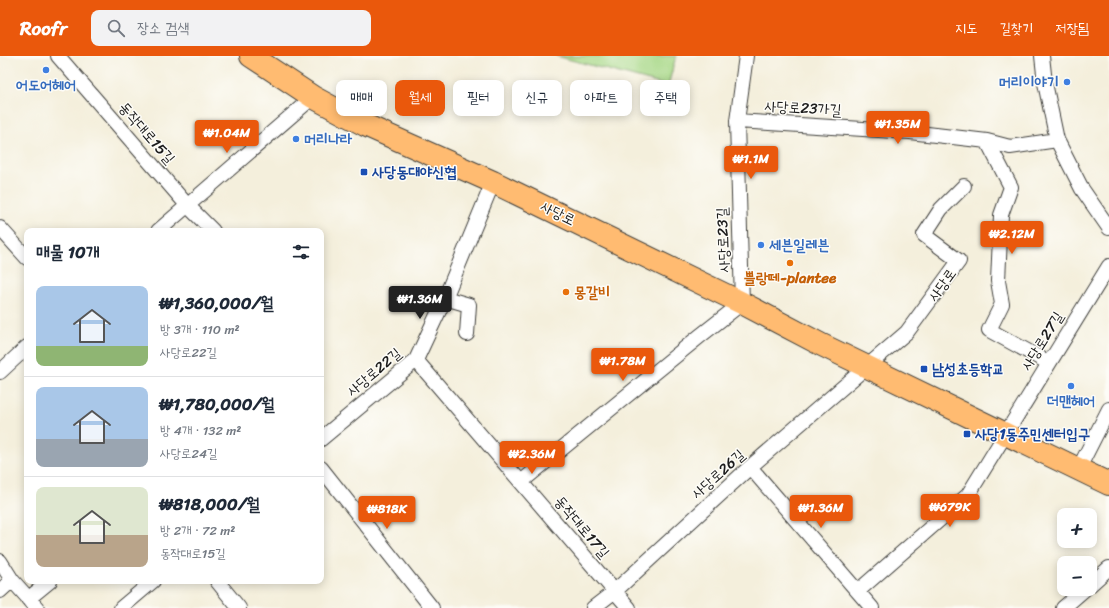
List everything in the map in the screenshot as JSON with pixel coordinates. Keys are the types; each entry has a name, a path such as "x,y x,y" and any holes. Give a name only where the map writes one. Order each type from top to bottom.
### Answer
{"main road":[{"name":"사당로","path":"252,56 313,97 365,125 493,182 742,303 822,345 1109,484"}],"street":[{"name":"동작대로15길","path":"58,56 187,206 210,228"},
{"name":"사당로23길","path":"742,303 737,121 746,56"},
{"path":"1042,56 1045,83 1057,140 1082,189 1109,228"},
{"path":"161,228 313,97"},
{"name":"사당로23가길","path":"737,121 910,132 987,141 1010,147 1057,140"},
{"path":"987,141 1011,187 1001,215 998,281 1002,304 989,330 1049,363"},
{"name":"사당로22길","path":"324,437 416,360 446,298 493,182"},
{"name":"사당로","path":"867,367 907,332 959,261 924,235 941,209 964,186"},
{"path":"0,228 24,255"},
{"name":"사당로27길","path":"1005,434 1109,266"},
{"path":"446,298 469,305 467,334"},
{"path":"521,482 742,303"},
{"path":"0,372 24,350"},
{"name":"동작대로17길","path":"416,360 629,608"},
{"name":"사당로26길","path":"593,608 615,592 750,467 867,367"},
{"path":"1078,470 1109,410"},
{"path":"858,591 968,494 1005,434"},
{"path":"750,467 872,608"},
{"path":"324,472 432,608"},
{"path":"0,561 12,580 33,604 48,584"},
{"path":"1097,579 1109,568"},
{"path":"0,591 12,580"},
{"path":"121,608 149,584"},
{"path":"219,584 239,608"},
{"path":"1063,608 1077,596"}],"green space":[{"path":"556,56 676,56 670,80 646,80"}],"place":[{"name":"어도어헤어","path":"46,70"},
{"name":"머리이야기","path":"1067,82"},
{"name":"머리나라","path":"296,139"},
{"name":"사당동대야신협","path":"364,172"},
{"name":"세븐일레븐","path":"761,245"},
{"name":"쁠랑떼-plantee","path":"790,263"},
{"name":"몽갈비","path":"566,292"},
{"name":"남성초등학교","path":"924,369"},
{"name":"더맨헤어","path":"1071,386"},
{"name":"사당1동주민센터입구","path":"967,434"}]}
